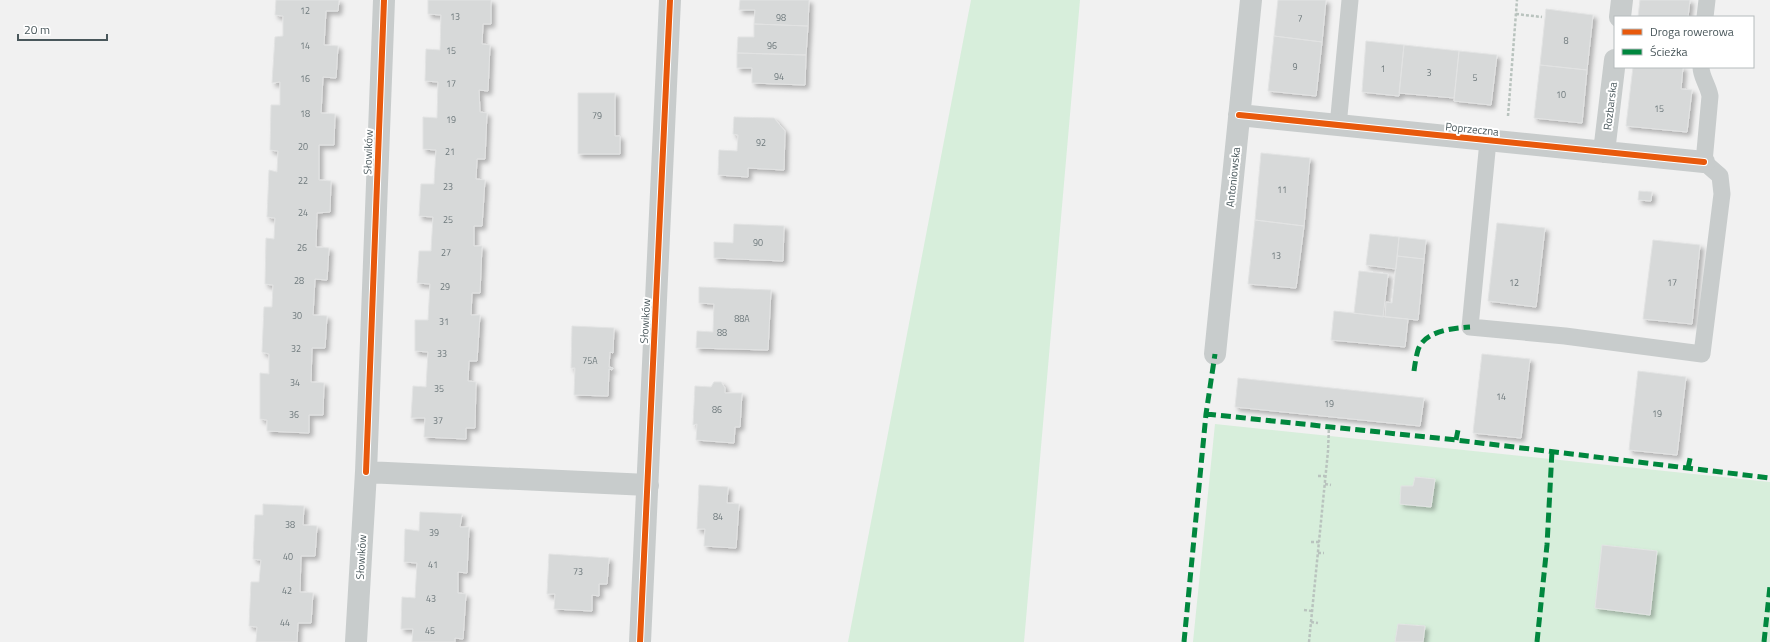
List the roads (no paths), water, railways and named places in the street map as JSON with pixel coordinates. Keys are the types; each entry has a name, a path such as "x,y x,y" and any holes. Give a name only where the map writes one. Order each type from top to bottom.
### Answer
{"street":[{"name":"Słowików","path":"356,642 366,472 384,0"},
{"name":"Słowików","path":"640,642 670,0"},
{"name":"Antoniowska","path":"1215,354 1251,0"},
{"path":"1620,16 1622,0"},
{"name":"Rozbarska","path":"1604,152 1614,68"},
{"name":"Poprzeczna","path":"1239,115 1704,162"},
{"path":"366,472 648,484"}],"lane":[{"path":"1338,126 1350,0"},
{"path":"1705,16 1707,0"},
{"path":"1496,142 1470,326 1565,336 1702,354 1722,194 1720,176 1704,162 1710,96 1709,88 1701,68"}]}
